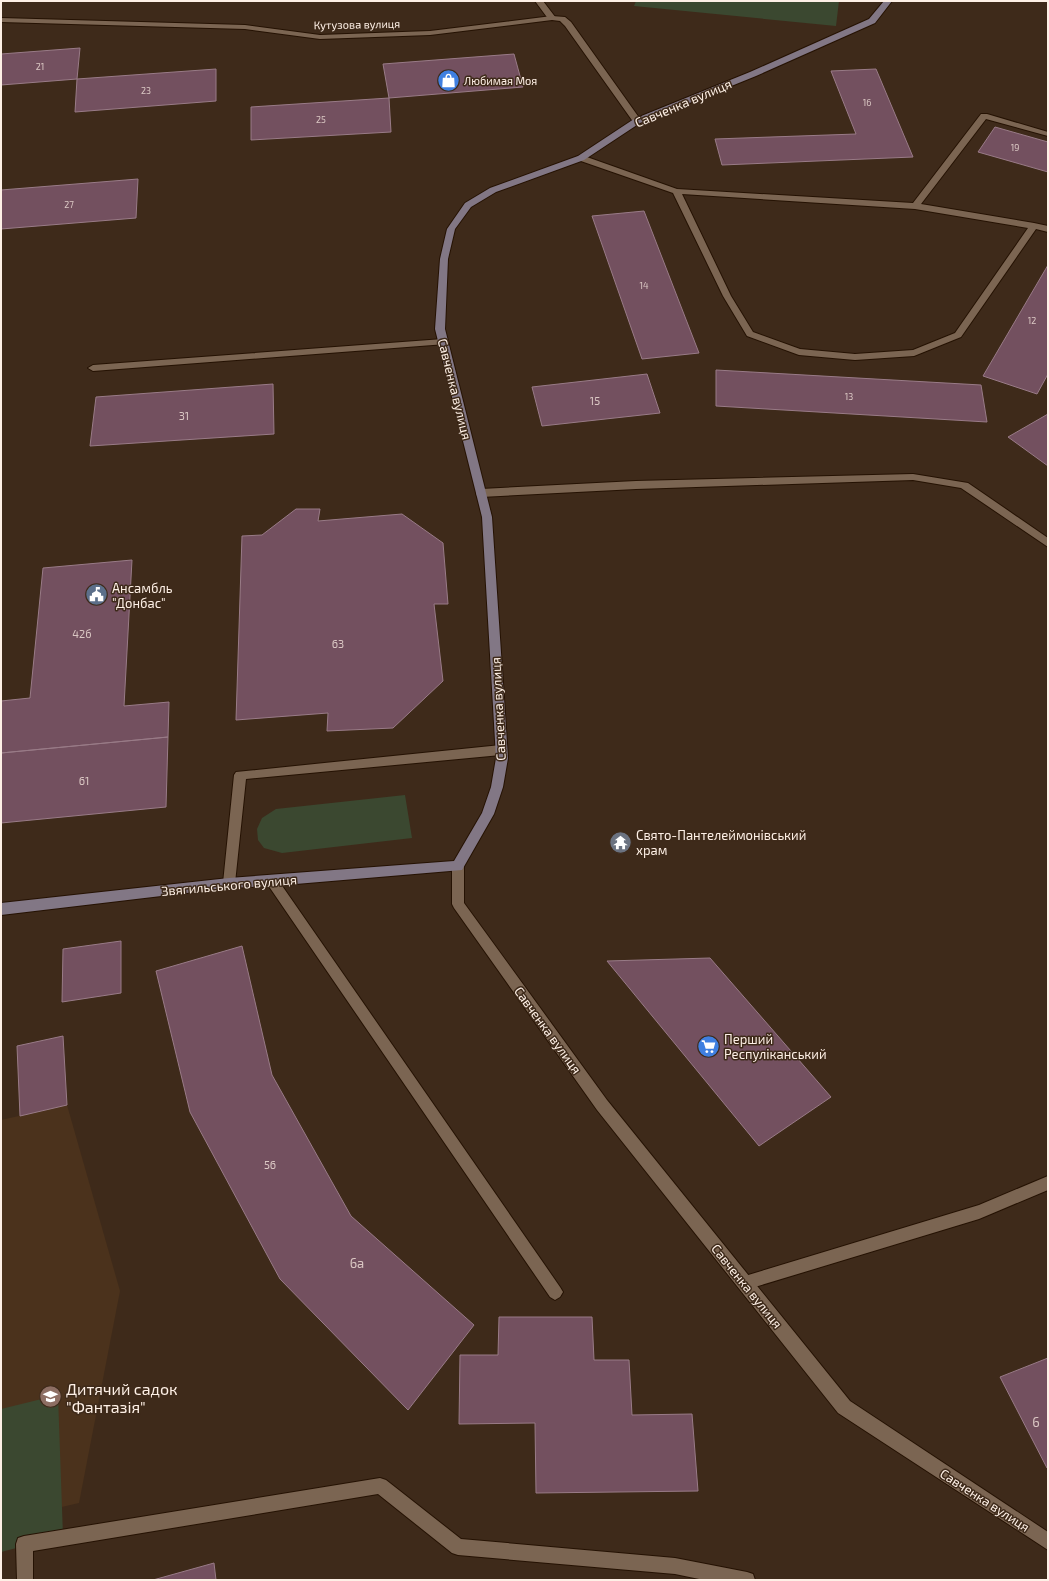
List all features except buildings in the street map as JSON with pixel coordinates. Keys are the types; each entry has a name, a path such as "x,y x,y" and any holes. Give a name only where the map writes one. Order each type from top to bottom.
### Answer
{"street":[{"path":"539,1 552,18 562,19 568,24 638,121"},
{"name":"Савченка вулиця","path":"888,1 872,21 753,74 638,121 581,158 493,190 468,204 451,229 444,259 440,330 487,517 502,758 497,787 488,814 458,866 458,904 602,1105 844,1407 1048,1542"},
{"name":"Кутузова вулиця","path":"1,20 245,28 320,37 430,33 552,18"},
{"path":"915,206 984,116 1048,134"},
{"path":"581,158 676,191 915,206 1048,229"},
{"path":"676,191 727,296 750,334 799,352 855,357 914,353 958,335 1034,226"},
{"path":"93,368 443,342"},
{"path":"481,493 636,484 913,477 964,484 1048,543"},
{"path":"229,882 240,775 501,750"},
{"name":"Звягильського вулиця","path":"1,909 229,882 272,881 458,866"},
{"path":"272,881 555,1292"},
{"path":"745,1283 979,1212 1048,1183"},
{"path":"25,1580 24,1544 380,1486 458,1547 675,1566 748,1580"}],"shaded area":[{"name":"Дитячий садок \"Фантазія\"","path":"67,1105 120,1291 79,1503 1,1521 1,1120"}],"green space":[{"path":"636,1 839,1 836,26 634,6"},
{"path":"405,795 412,838 282,853 264,848 258,840 257,829 262,818 276,809"},
{"path":"58,1395 63,1536 1,1552 1,1409"}],"place":[{"name":"Любимая Моя","path":"448,80"},
{"name":"Ансамбль \"Донбас\"","path":"97,595"},
{"name":"Свято-Пантелеймонівський храм","path":"621,842"},
{"name":"Перший Респуліканський","path":"709,1046"},
{"name":"Дитячий садок \"Фантазія\"","path":"50,1397"}]}
